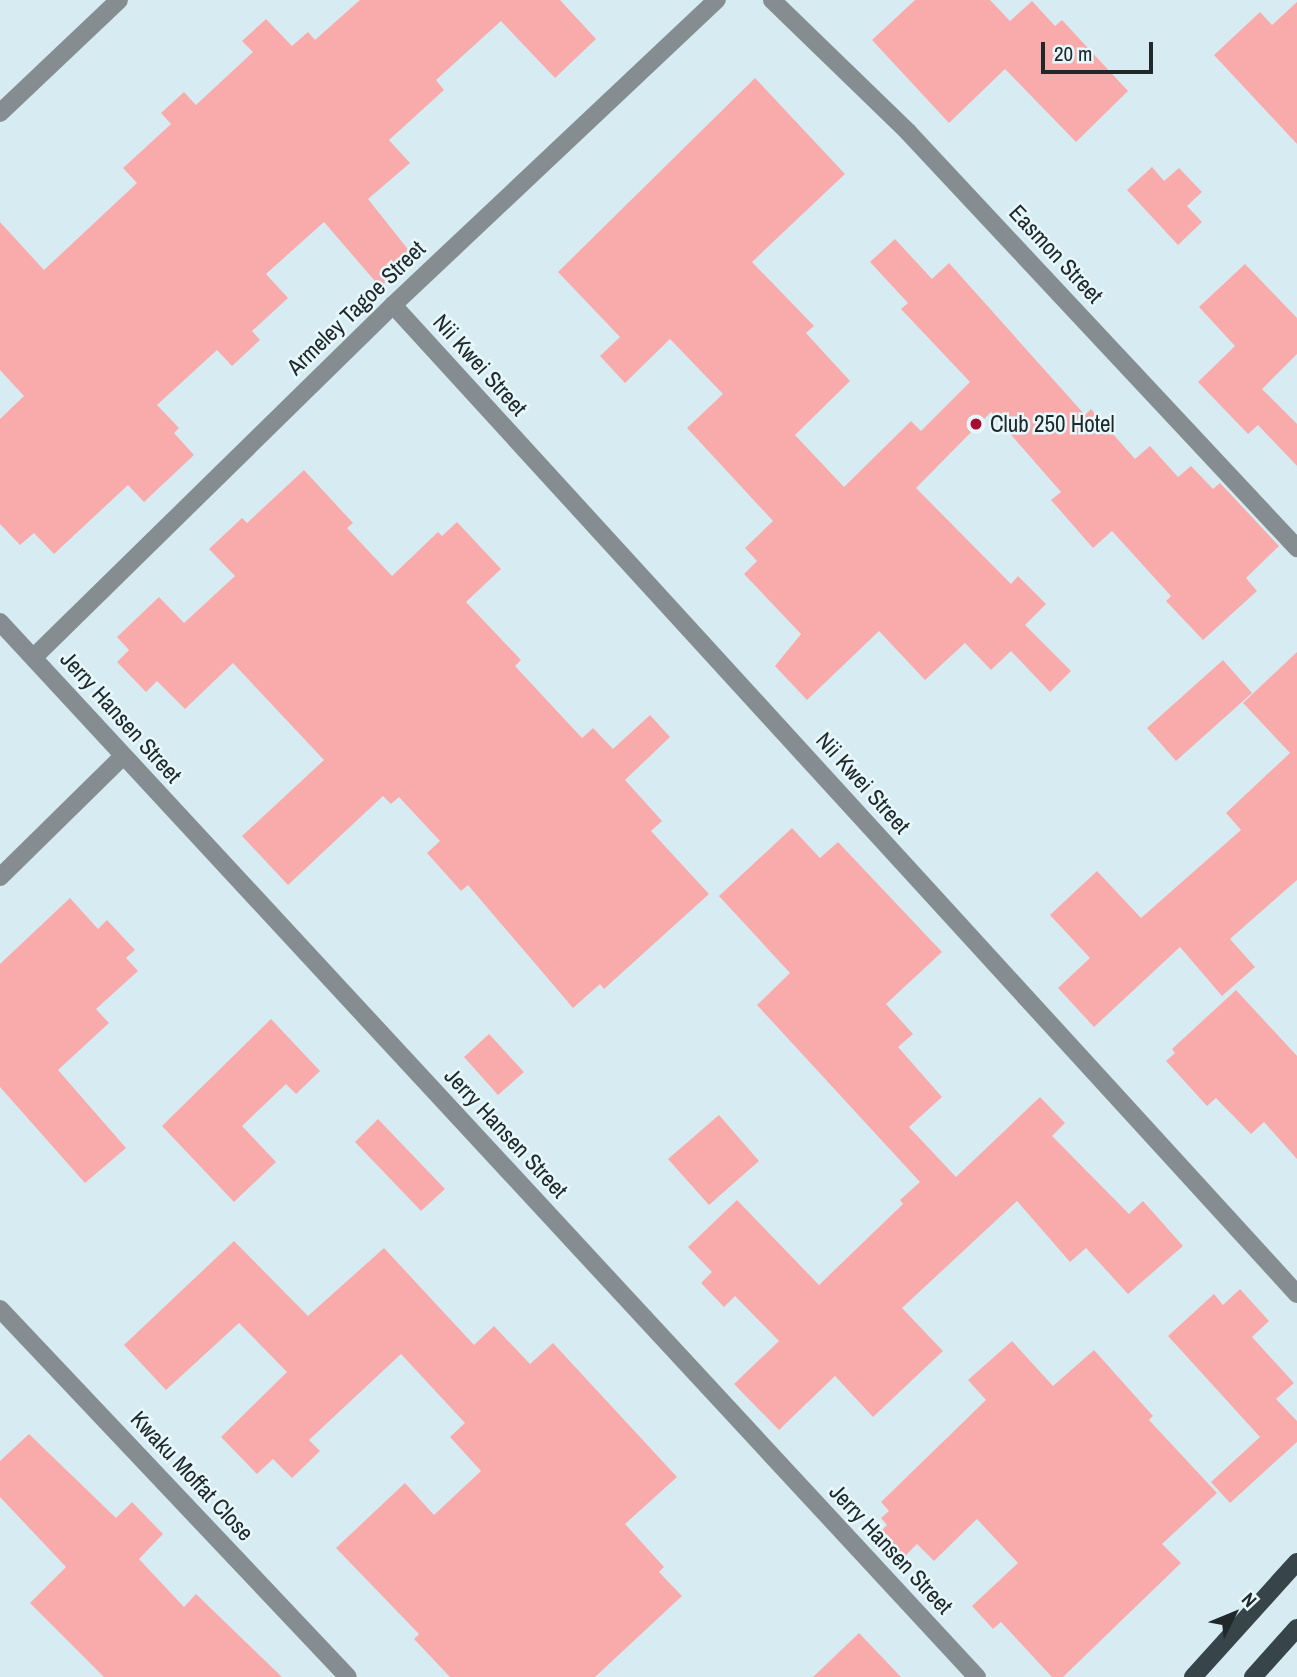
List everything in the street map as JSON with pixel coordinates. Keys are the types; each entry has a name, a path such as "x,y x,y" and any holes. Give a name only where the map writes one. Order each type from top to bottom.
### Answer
{"main road":[{"path":"1193,1677 1297,1562"},
{"path":"1252,1677 1297,1628"}],"street":[{"path":"0,113 119,0"},
{"name":"Armeley Tagoe Street","path":"34,657 393,305 717,0"},
{"name":"Easmon Street","path":"772,0 908,132 1297,548"},
{"name":"Nii Kwei Street","path":"393,305 1297,1294"},
{"name":"Jerry Hansen Street","path":"0,622 976,1677"},
{"path":"0,877 123,756"},
{"name":"Kwaku Moffat Close","path":"0,1309 348,1677"}],"building":[{"path":"360,0 560,0 596,39 555,78 501,21 436,80 444,90 389,140 410,163 368,199 414,257 380,287 324,222 266,274 288,298 252,331 260,340 232,366 217,350 157,405 179,428 174,433 194,455 144,502 128,485 54,554 34,533 20,545 0,524 0,419 24,396 0,370 0,222 44,270 137,183 123,168 171,124 161,113 184,92 196,105 253,52 242,41 266,19 292,46 308,32 315,40"},
{"path":"915,0 990,0 1010,21 1032,1 1055,26 1062,20 1128,91 1076,142 1005,69 949,123 872,40"},
{"path":"1297,2 1297,144 1214,55 1260,12 1272,25"},
{"path":"755,78 845,174 752,262 814,326 806,333 850,381 795,435 844,487 911,421 921,431 970,382 901,309 908,303 870,262 895,239 932,279 949,263 1085,415 1091,409 1135,459 1150,446 1178,477 1191,466 1213,489 1220,483 1279,546 1246,578 1257,591 1203,640 1166,601 1171,596 1112,531 1093,548 1051,500 1061,492 991,412 916,488 1011,584 1018,576 1046,604 1025,625 1071,671 1050,692 1011,651 991,670 965,643 925,680 879,631 807,700 775,666 801,634 744,574 757,561 745,548 773,521 687,428 723,394 670,339 625,383 600,356 620,337 558,272"},
{"path":"1152,167 1164,181 1179,168 1202,192 1187,206 1202,222 1178,245 1127,190"},
{"path":"1245,264 1297,318 1297,354 1262,389 1297,424 1297,466 1258,425 1248,434 1198,382 1235,346 1199,307"},
{"path":"304,470 353,523 347,528 392,576 438,532 442,536 457,522 501,569 466,602 521,660 515,666 582,738 593,728 613,749 650,715 670,737 625,780 662,821 651,831 709,894 604,989 600,984 573,1008 468,885 461,891 427,853 440,841 399,797 391,804 383,796 288,885 242,836 324,760 233,663 185,709 157,681 146,692 117,662 129,650 117,637 159,597 184,623 235,576 209,549 242,518 247,523"},
{"path":"1297,652 1297,880 1230,939 1255,967 1222,996 1180,947 1094,1027 1058,988 1090,958 1050,915 1097,871 1141,918 1241,830 1226,813 1290,753 1243,703"},
{"path":"1223,660 1252,693 1176,761 1147,728"},
{"path":"792,828 820,858 838,842 942,952 886,1004 913,1034 898,1047 942,1097 909,1127 956,1177 1040,1097 1065,1123 1052,1136 1129,1214 1143,1201 1183,1246 1128,1294 1086,1248 1070,1262 1017,1201 902,1308 943,1351 873,1417 835,1376 779,1430 734,1384 779,1341 735,1296 724,1307 701,1283 712,1272 688,1247 737,1200 819,1285 903,1204 900,1200 920,1182 757,1005 790,973 719,896"},
{"path":"70,898 98,929 107,920 135,950 126,958 138,971 96,1009 109,1023 58,1070 126,1148 85,1183 0,1087 0,964"},
{"path":"1236,990 1297,1056 1297,1159 1264,1122 1251,1134 1216,1098 1207,1106 1166,1061 1175,1053 1172,1049"},
{"path":"271,1019 320,1071 296,1094 286,1084 242,1126 276,1162 234,1202 162,1126"},
{"path":"489,1034 524,1072 498,1095 464,1057"},
{"path":"719,1115 759,1161 709,1205 668,1159"},
{"path":"378,1119 445,1189 421,1211 355,1142"},
{"path":"234,1241 308,1316 384,1248 474,1345 494,1326 530,1364 553,1343 677,1477 625,1524 664,1567 659,1572 682,1596 595,1677 450,1677 414,1639 419,1634 336,1548 405,1483 434,1515 481,1471 450,1437 465,1423 401,1354 309,1440 320,1451 292,1478 273,1459 257,1474 221,1437 287,1372 239,1323 166,1390 124,1345"},
{"path":"1240,1289 1269,1321 1252,1337 1294,1383 1276,1399 1297,1421 1297,1442 1230,1503 1211,1482 1260,1437 1168,1336 1214,1294 1223,1305"},
{"path":"1012,1341 1053,1386 1094,1350 1153,1416 1149,1420 1217,1493 1162,1544 1181,1563 1063,1677 1052,1677 1001,1622 993,1629 972,1606 1018,1563 977,1519 934,1561 917,1544 904,1557 880,1532 887,1525 881,1518 889,1511 881,1502 986,1400 968,1380"},
{"path":"29,1434 116,1518 132,1502 163,1534 139,1559 184,1607 196,1594 282,1677 104,1677 30,1603 66,1567 0,1497 0,1461"},
{"path":"859,1633 901,1677 813,1677"}],"place":[{"name":"Club 250 Hotel","path":"976,424"}]}
